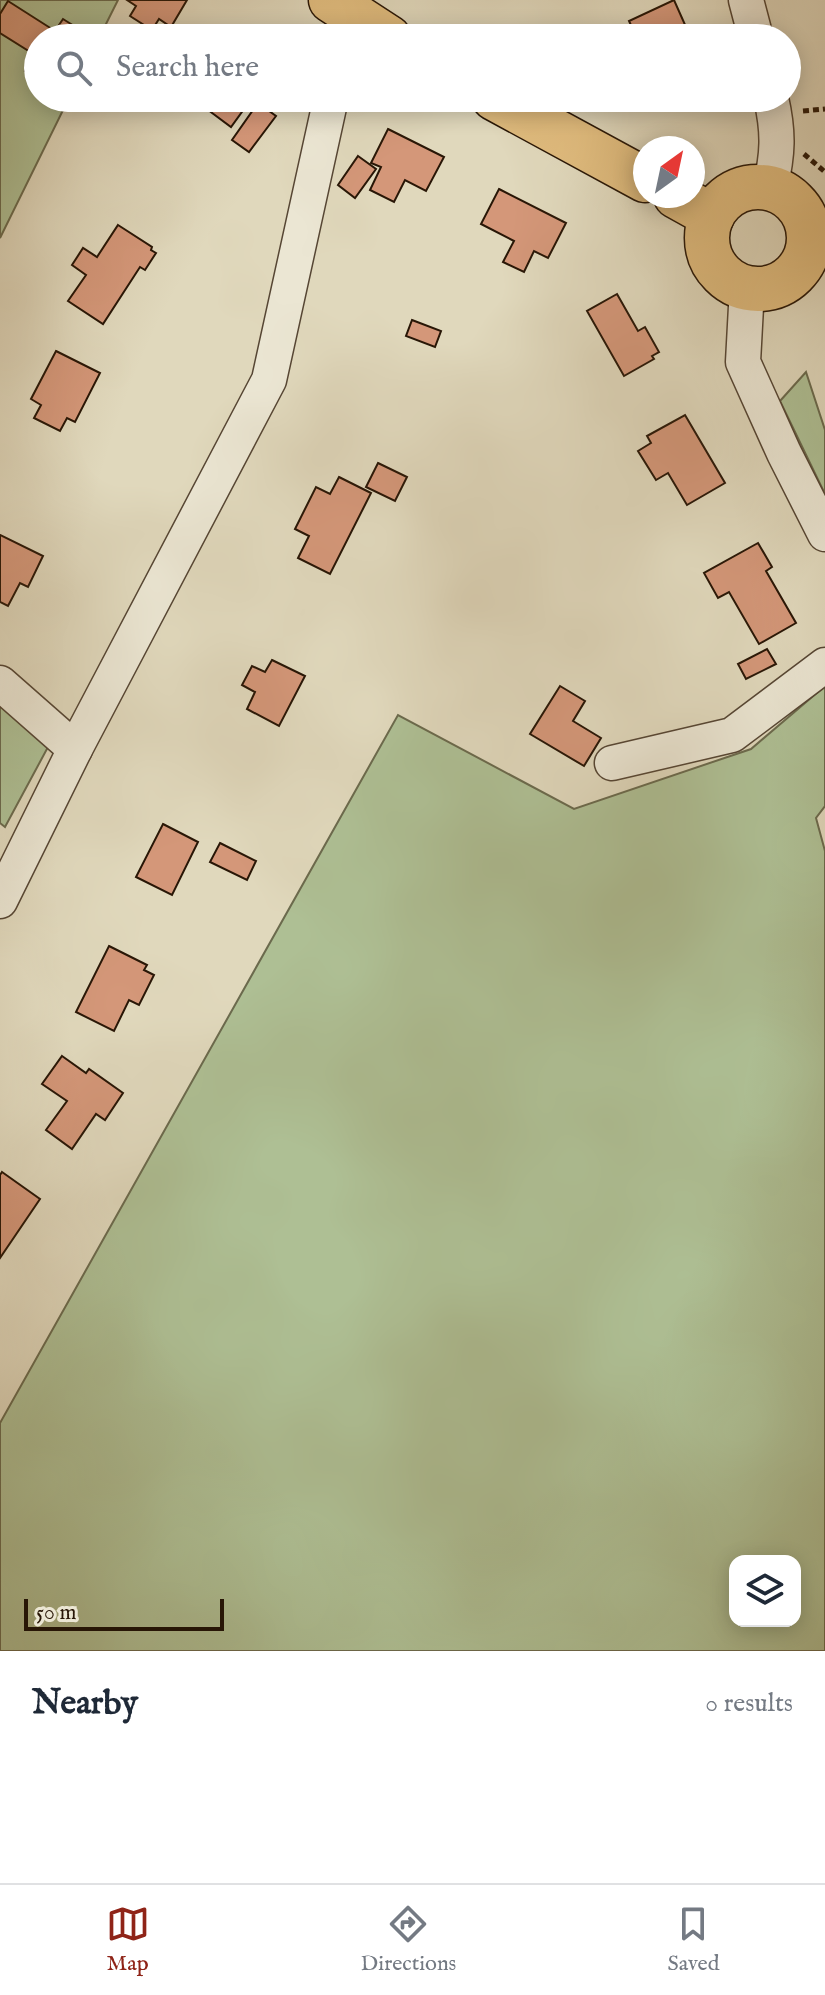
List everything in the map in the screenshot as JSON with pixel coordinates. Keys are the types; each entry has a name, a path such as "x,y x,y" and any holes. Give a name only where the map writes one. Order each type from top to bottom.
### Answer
{"main road":[{"path":"520,112 633,173"},
{"path":"695,208 707,231 707,246 712,261 721,274 733,283 762,289 777,286 790,278 813,277 807,252 809,236 806,220 798,206 785,195 770,188 753,187 736,192 722,202 705,204"}],"street":[{"path":"746,0 752,24"},
{"path":"0,901 75,749 269,380 328,112"},
{"path":"770,188 777,158 777,123 781,112"},
{"path":"747,288 743,362 825,534"},
{"path":"612,763 732,735 825,665"},
{"path":"0,683 75,749"}],"path":[{"path":"801,107 825,109"},
{"path":"803,153 825,172"}],"green space":[{"path":"0,0 118,0 106,24 24,24 24,112 62,112 0,238"},
{"path":"806,372 825,430 825,494 780,401"},
{"path":"825,686 825,806 816,818 825,851 825,1651 0,1651 0,1423 398,715 574,809 751,749"},
{"path":"0,703 48,747 5,827 0,823"}],"building":[{"path":"127,0 187,0 173,24 159,19 156,24 143,24 130,16 136,6"},
{"path":"674,0 685,24 630,24 629,21"},
{"path":"8,1 44,24 24,24 24,48 0,33 0,14"},
{"path":"211,112 242,112 231,127"},
{"path":"252,112 270,112 276,116 249,152 232,140"},
{"path":"388,129 444,157 426,191 405,180 394,202 370,190 381,167 371,163"},
{"path":"358,156 376,169 355,198 338,185"},
{"path":"499,189 566,223 548,258 534,251 524,272 503,262 514,241 481,224"},
{"path":"118,225 152,247 151,250 156,253 145,270 140,267 103,324 68,301 86,275 72,265 83,248 97,257"},
{"path":"617,294 638,331 645,327 659,352 652,356 654,359 624,376 587,311"},
{"path":"412,320 441,331 435,347 406,336"},
{"path":"56,351 100,373 75,422 67,418 60,431 34,418 41,405 31,399"},
{"path":"685,415 725,483 687,505 668,473 656,480 638,451 651,443 647,436"},
{"path":"378,463 407,477 395,501 366,487"},
{"path":"339,477 371,493 330,574 298,558 309,536 295,529 316,487 330,494"},
{"path":"0,535 43,556 28,587 20,583 8,606 0,602"},
{"path":"758,543 772,567 766,571 796,623 759,644 729,592 718,598 704,573"},
{"path":"767,649 776,664 746,679 738,664"},
{"path":"272,660 305,676 279,726 247,709 255,692 242,685 252,666 265,672"},
{"path":"560,686 585,701 573,721 601,738 584,766 530,734"},
{"path":"163,824 198,842 172,895 136,877"},
{"path":"220,843 256,861 247,880 210,862"},
{"path":"109,946 147,965 144,970 154,975 139,1005 129,1000 114,1031 76,1012"},
{"path":"62,1056 86,1073 89,1069 123,1093 105,1120 96,1114 72,1149 46,1130 67,1101 42,1084"},
{"path":"2,1172 40,1199 0,1258 0,1175"}]}
